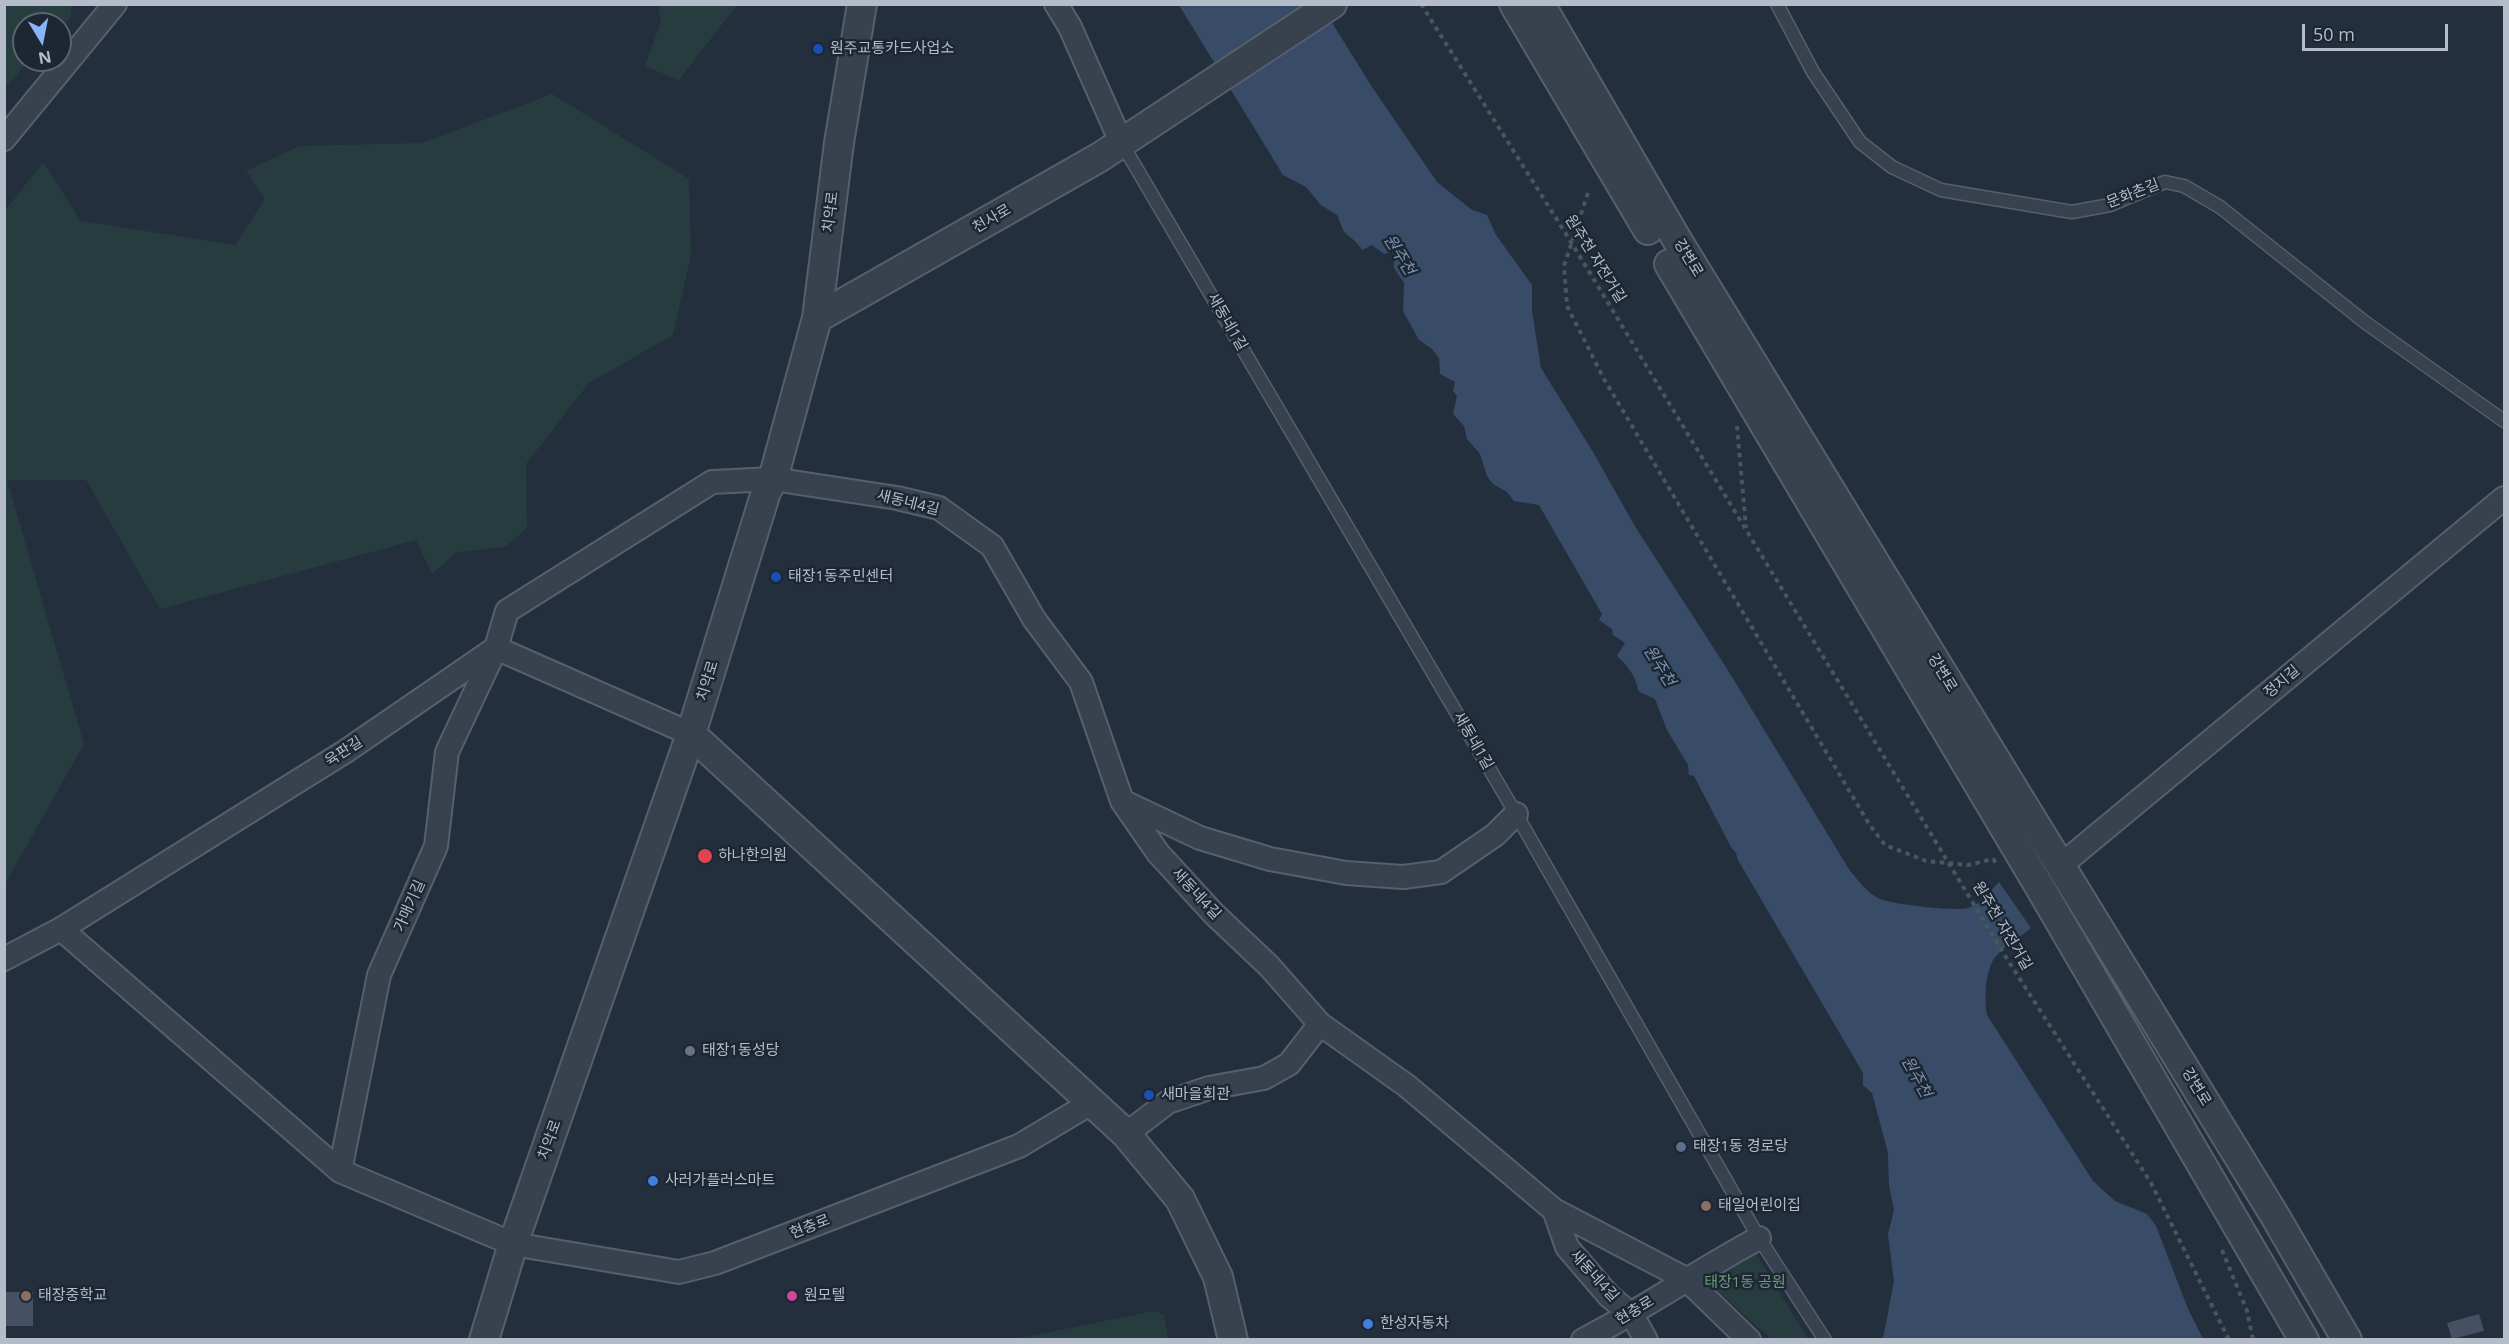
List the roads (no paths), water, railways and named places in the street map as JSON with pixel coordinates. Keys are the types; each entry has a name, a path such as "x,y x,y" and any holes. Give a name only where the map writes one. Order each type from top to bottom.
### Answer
{"street":[{"path":"4,139 115,4"},
{"name":"치악로","path":"484,1340 513,1244 691,734 766,492 773,479 817,318 839,143 862,4"},
{"path":"1056,4 1070,27 1121,142"},
{"name":"천사로","path":"817,318 1100,157 1332,4"},
{"name":"강변로","path":"1514,4 2038,884 2304,1340"},
{"name":"강변로","path":"1539,4 1676,238 2275,1216 2347,1340"},
{"name":"새동네4길","path":"496,648 507,611 712,482 773,479 897,498 939,508 992,546 1034,618 1081,682 1122,801 1158,853 1214,914 1269,966 1320,1024 1407,1086 1554,1210 1567,1246 1609,1296 1632,1315 1646,1340"},
{"name":"정지길","path":"2060,866 2505,498"},
{"path":"496,648 691,734 1126,1134 1180,1198 1218,1277 1233,1340"},
{"name":"육판길","path":"4,959 61,929 346,751 496,648"},
{"name":"가매기길","path":"340,1171 379,975 436,846 447,752 496,648"},
{"path":"1122,801 1200,838 1270,859 1346,873 1402,877 1441,872 1495,835 1516,814"},
{"path":"2038,884 2060,866"},
{"path":"61,929 340,1171 513,1244"},
{"path":"1126,1134 1168,1102 1209,1088 1264,1078 1289,1064 1320,1024"},
{"name":"현충로","path":"513,1244 679,1272 715,1263 1018,1146 1090,1103"},
{"path":"1554,1210 1686,1279 1749,1340"},
{"name":"현충로","path":"1583,1340 1632,1315 1686,1279 1759,1238"}],"lane":[{"name":"문화촌길","path":"1777,4 1813,72 1860,142 1892,167 1941,190 2072,212 2110,205 2165,182 2184,186 2220,207 2366,323 2505,421"},
{"name":"새동네1길","path":"1121,142 1516,814 1759,1238 1825,1340"}],"water":[{"name":"원주천","path":"1179,5 1321,5 1372,87 1437,182 1472,210 1487,215 1496,235 1532,285 1532,311 1541,368 1593,452 1636,528 1729,672 1850,871 1868,891 1880,899 1938,908 1962,909 1973,906 1999,882 2031,928 1993,960 1986,984 1987,1015 2093,1181 2115,1201 2147,1214 2156,1226 2188,1309 2203,1339 1883,1339 1894,1281 1888,1234 1894,1210 1889,1185 1888,1153 1872,1093 1863,1085 1863,1073 1738,860 1694,776 1689,775 1688,765 1667,730 1655,699 1638,691 1631,672 1617,656 1625,643 1613,635 1612,629 1599,620 1602,614 1539,505 1514,501 1507,492 1493,484 1487,476 1480,454 1467,439 1464,426 1453,414 1457,396 1453,391 1455,382 1440,374 1439,358 1432,349 1419,340 1403,311 1404,283 1394,268 1394,251 1384,254 1372,245 1362,250 1344,232 1337,215 1321,205 1306,187 1283,175"}],"place":[{"name":"원주교통카드사업소","path":"818,49"},
{"name":"태장1동주민센터","path":"776,577"},
{"name":"하나한의원","path":"705,856"},
{"name":"태장1동성당","path":"690,1051"},
{"name":"새마을회관","path":"1149,1095"},
{"name":"태장1동 경로당","path":"1681,1147"},
{"name":"사러가플러스마트","path":"653,1181"},
{"name":"태일어린이집","path":"1706,1206"},
{"name":"태장중학교","path":"26,1296"},
{"name":"원모텔","path":"792,1296"},
{"name":"한성자동차","path":"1368,1324"}],"park label":[{"name":"태장1동 공원","path":"1745,1283"}]}
